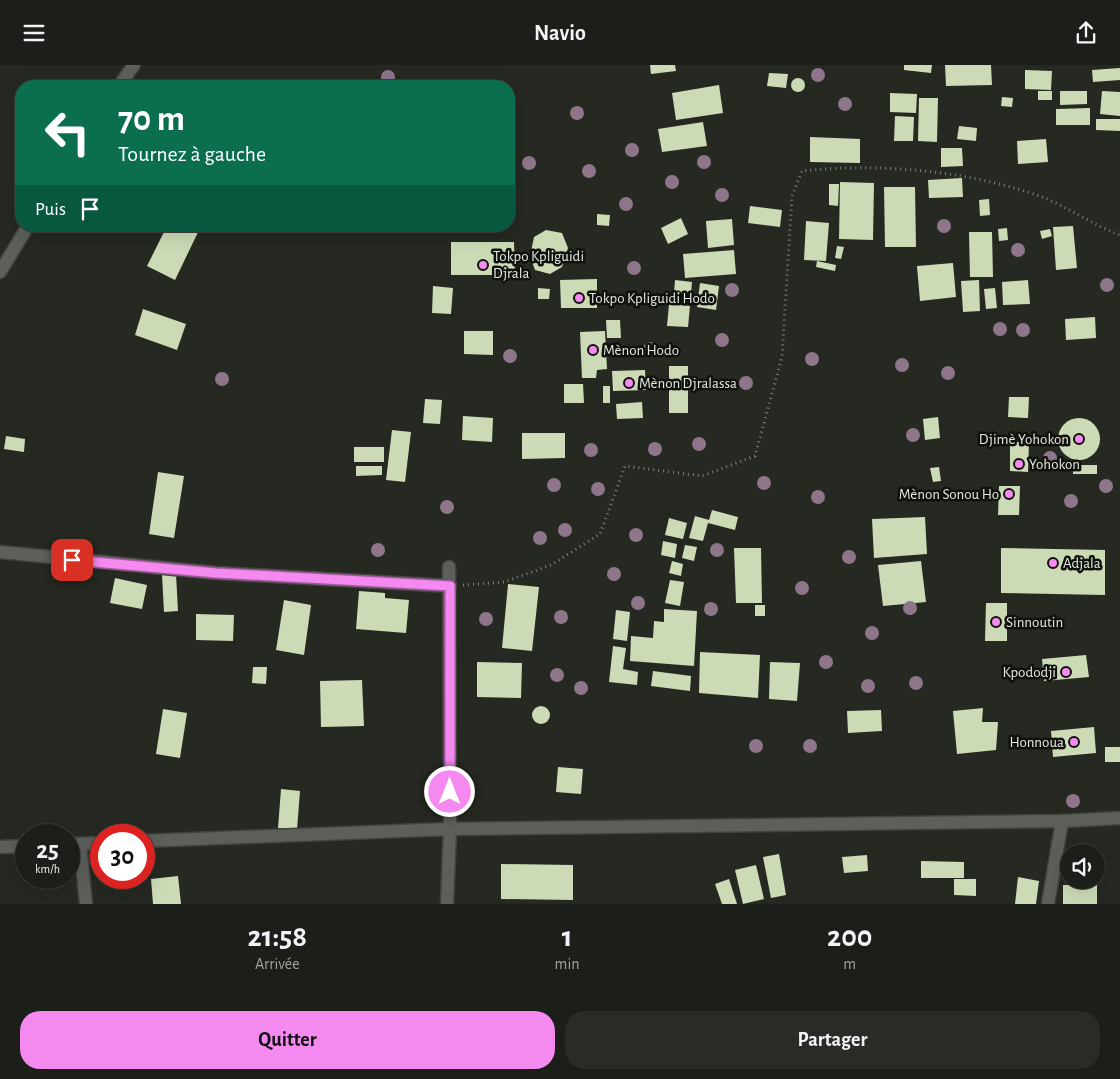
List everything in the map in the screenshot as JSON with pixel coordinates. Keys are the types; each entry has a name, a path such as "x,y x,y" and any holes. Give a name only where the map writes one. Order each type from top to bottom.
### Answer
{"street":[{"path":"123,80 134,65"},
{"path":"0,272 24,232"},
{"path":"0,552 216,573 450,586"},
{"path":"447,904 450,829 449,567"},
{"path":"155,841 450,829 1062,821 1120,818"},
{"path":"1048,904 1062,821"},
{"path":"0,847 15,846"},
{"path":"80,874 86,904"}],"path":[{"path":"450,586 504,581 551,565 600,534 625,467 702,476 755,456 782,357 792,196 802,171 832,168 890,169 933,171 971,177 1036,195 1120,235"}],"building":[{"path":"650,65 675,65 676,71 651,74"},
{"path":"904,65 932,65 931,73 904,70"},
{"path":"945,65 991,65 992,85 946,86"},
{"path":"1120,68 1120,80 1093,82 1092,70"},
{"path":"1025,70 1052,71 1051,90 1025,89"},
{"path":"769,73 788,74 786,88 767,86"},
{"path":"798,78 803,80 805,85 803,90 798,92 793,90 791,85 793,80"},
{"path":"719,85 723,113 676,120 672,93"},
{"path":"1038,91 1052,91 1052,100 1038,100"},
{"path":"1060,91 1087,91 1087,104 1060,105"},
{"path":"1102,91 1120,92 1120,116 1100,114"},
{"path":"890,93 917,94 916,113 890,112"},
{"path":"1002,97 1013,98 1012,107 1001,106"},
{"path":"919,98 938,98 937,142 918,141"},
{"path":"1090,108 1090,125 1056,125 1056,109"},
{"path":"895,116 914,117 913,141 894,141"},
{"path":"1096,119 1120,119 1120,131 1096,130"},
{"path":"703,122 707,146 662,152 658,129"},
{"path":"959,126 977,128 976,141 957,139"},
{"path":"810,137 860,139 860,163 810,162"},
{"path":"1046,139 1048,162 1018,164 1017,141"},
{"path":"941,148 962,148 963,166 941,167"},
{"path":"962,178 963,197 929,198 928,180"},
{"path":"840,182 874,183 873,240 839,239"},
{"path":"829,184 839,184 838,206 829,205"},
{"path":"884,187 915,187 916,247 885,247"},
{"path":"989,199 990,215 980,216 979,200"},
{"path":"750,206 782,210 780,227 748,223"},
{"path":"597,214 610,215 609,226 597,225"},
{"path":"681,218 688,234 668,244 661,228"},
{"path":"732,219 734,245 708,248 706,221"},
{"path":"806,221 829,223 826,261 804,260"},
{"path":"1073,226 1077,268 1056,270 1053,227"},
{"path":"1007,228 1008,240 999,241 998,229"},
{"path":"1050,229 1052,236 1042,239 1040,231"},
{"path":"546,230 562,233 568,248 562,267 550,274 535,270 530,256 534,237"},
{"path":"164,232 198,232 175,280 147,266"},
{"path":"969,232 992,232 993,277 970,277"},
{"name":"Tokpo Kpliguidi Djrala","path":"451,242 514,242 515,275 451,275"},
{"path":"837,246 844,247 841,259 835,258"},
{"path":"734,250 736,274 685,278 683,254"},
{"path":"817,261 836,265 835,271 816,267"},
{"path":"953,263 956,297 920,301 917,266"},
{"name":"Tokpo Kpliguidi Hodo","path":"597,279 597,308 561,308 560,280"},
{"path":"675,280 692,282 691,294 674,293"},
{"path":"979,280 980,311 963,312 961,281"},
{"path":"1028,280 1030,304 1003,305 1002,282"},
{"path":"700,283 719,286 716,310 697,307"},
{"path":"433,286 453,288 451,314 432,313"},
{"path":"538,288 550,289 549,299 538,299"},
{"path":"995,288 997,308 986,309 984,289"},
{"path":"669,304 690,306 688,327 667,326"},
{"path":"143,309 186,324 177,350 135,335"},
{"path":"1095,317 1096,338 1066,340 1065,319"},
{"path":"606,320 620,320 621,338 607,338"},
{"path":"464,331 493,331 493,355 464,354"},
{"name":"Mènon Hodo","path":"605,331 607,369 597,370 596,378 582,378 580,332"},
{"path":"669,366 688,366 688,413 669,413"},
{"name":"Mènon Djralassa","path":"645,370 646,390 613,391 612,371"},
{"path":"564,384 583,384 584,403 564,403"},
{"path":"603,386 610,386 610,403 603,403"},
{"name":"Yohokon","path":"1009,397 1029,397 1028,418 1008,417"},
{"path":"425,399 442,400 440,424 423,423"},
{"path":"642,402 643,418 617,419 616,404"},
{"path":"463,416 493,418 492,442 462,440"},
{"path":"938,417 940,438 925,440 923,419"},
{"name":"Djimè Yohokon","path":"1079,418 1094,424 1100,439 1094,454 1079,460 1064,454 1058,439 1064,424"},
{"path":"392,430 411,432 405,482 386,480"},
{"path":"522,433 565,433 565,458 522,459"},
{"path":"6,436 25,439 24,452 4,449"},
{"name":"Yohokon","path":"1010,442 1029,442 1028,472 1010,471"},
{"path":"354,447 384,447 384,462 354,462"},
{"path":"1073,465 1097,465 1097,474 1073,474"},
{"path":"356,466 382,466 382,475 356,476"},
{"path":"939,467 941,481 933,482 930,468"},
{"path":"158,472 184,476 174,538 149,534"},
{"name":"Mènon Sonou Ho","path":"999,486 1020,486 1019,515 998,515"},
{"path":"712,510 738,517 735,530 708,523 703,541 689,538 695,516 709,520"},
{"path":"925,517 927,554 874,558 872,519"},
{"path":"669,518 687,523 683,539 665,535"},
{"path":"663,541 677,544 675,558 661,555"},
{"path":"685,545 697,547 694,561 682,558"},
{"path":"734,548 761,548 762,603 736,603"},
{"name":"Adjala","path":"1001,548 1105,550 1105,595 1001,593"},
{"path":"672,561 683,564 681,576 669,573"},
{"path":"921,561 926,602 883,606 878,565"},
{"path":"176,574 178,611 164,612 162,575"},
{"path":"115,578 147,585 142,609 110,603"},
{"path":"670,580 684,582 680,606 665,603"},
{"path":"508,584 539,587 532,651 502,648"},
{"path":"359,591 385,593 385,598 409,600 406,633 356,629"},
{"path":"284,600 311,605 304,655 276,650"},
{"name":"Sinnoutin","path":"986,603 1007,603 1007,641 985,641"},
{"path":"755,605 765,605 765,616 755,616"},
{"path":"664,609 697,611 694,666 630,661 631,636 653,638 654,621 664,622"},
{"path":"616,610 630,612 627,641 613,639"},
{"path":"196,614 234,615 233,641 196,640"},
{"path":"613,646 626,648 623,669 638,672 637,685 609,682"},
{"path":"700,652 760,655 758,698 699,693"},
{"name":"Kpododji","path":"1086,655 1089,677 1044,681 1042,659"},
{"path":"477,662 522,663 521,698 477,697"},
{"path":"770,662 800,663 797,701 769,699"},
{"path":"253,667 267,667 266,684 252,683"},
{"path":"653,671 691,676 690,691 651,686"},
{"path":"362,680 364,726 321,727 320,681"},
{"path":"541,706 547,709 550,715 547,721 541,724 535,721 532,715 535,709"},
{"path":"983,708 982,722 998,722 996,750 957,754 953,711"},
{"path":"163,709 187,713 180,758 156,754"},
{"path":"881,710 882,731 848,733 847,711"},
{"name":"Honnoua","path":"1094,727 1096,753 1053,757 1051,731"},
{"path":"1105,747 1120,747 1120,762 1105,762"},
{"path":"558,767 583,769 581,794 556,792"},
{"path":"281,789 300,791 297,830 278,828"},
{"path":"779,854 786,895 771,898 763,857"},
{"path":"867,855 868,871 844,873 842,857"},
{"path":"921,861 964,862 964,878 921,878"},
{"path":"501,864 573,865 573,900 501,899"},
{"path":"756,865 764,899 743,904 735,870"},
{"path":"178,876 181,904 153,904 152,889 155,889 155,879"},
{"path":"1018,877 1039,881 1036,904 1015,904"},
{"path":"729,879 737,904 722,904 715,884"},
{"path":"954,879 976,879 976,896 954,895"},
{"path":"1063,889 1097,889 1097,904 1063,904"}],"place":[{"name":"Tokpo Kpliguidi Djrala","path":"483,265"},
{"name":"Tokpo Kpliguidi Hodo","path":"579,298"},
{"name":"Mènon Hodo","path":"593,350"},
{"name":"Mènon Djralassa","path":"629,383"},
{"name":"Djimè Yohokon","path":"1079,439"},
{"name":"Yohokon","path":"1019,464"},
{"name":"Mènon Sonou Ho","path":"1009,494"},
{"name":"Adjala","path":"1053,563"},
{"name":"Sinnoutin","path":"996,622"},
{"name":"Kpododji","path":"1066,672"},
{"name":"Honnoua","path":"1074,742"}],"route":[{"path":"72,560 216,573 450,586 450,792"}]}
